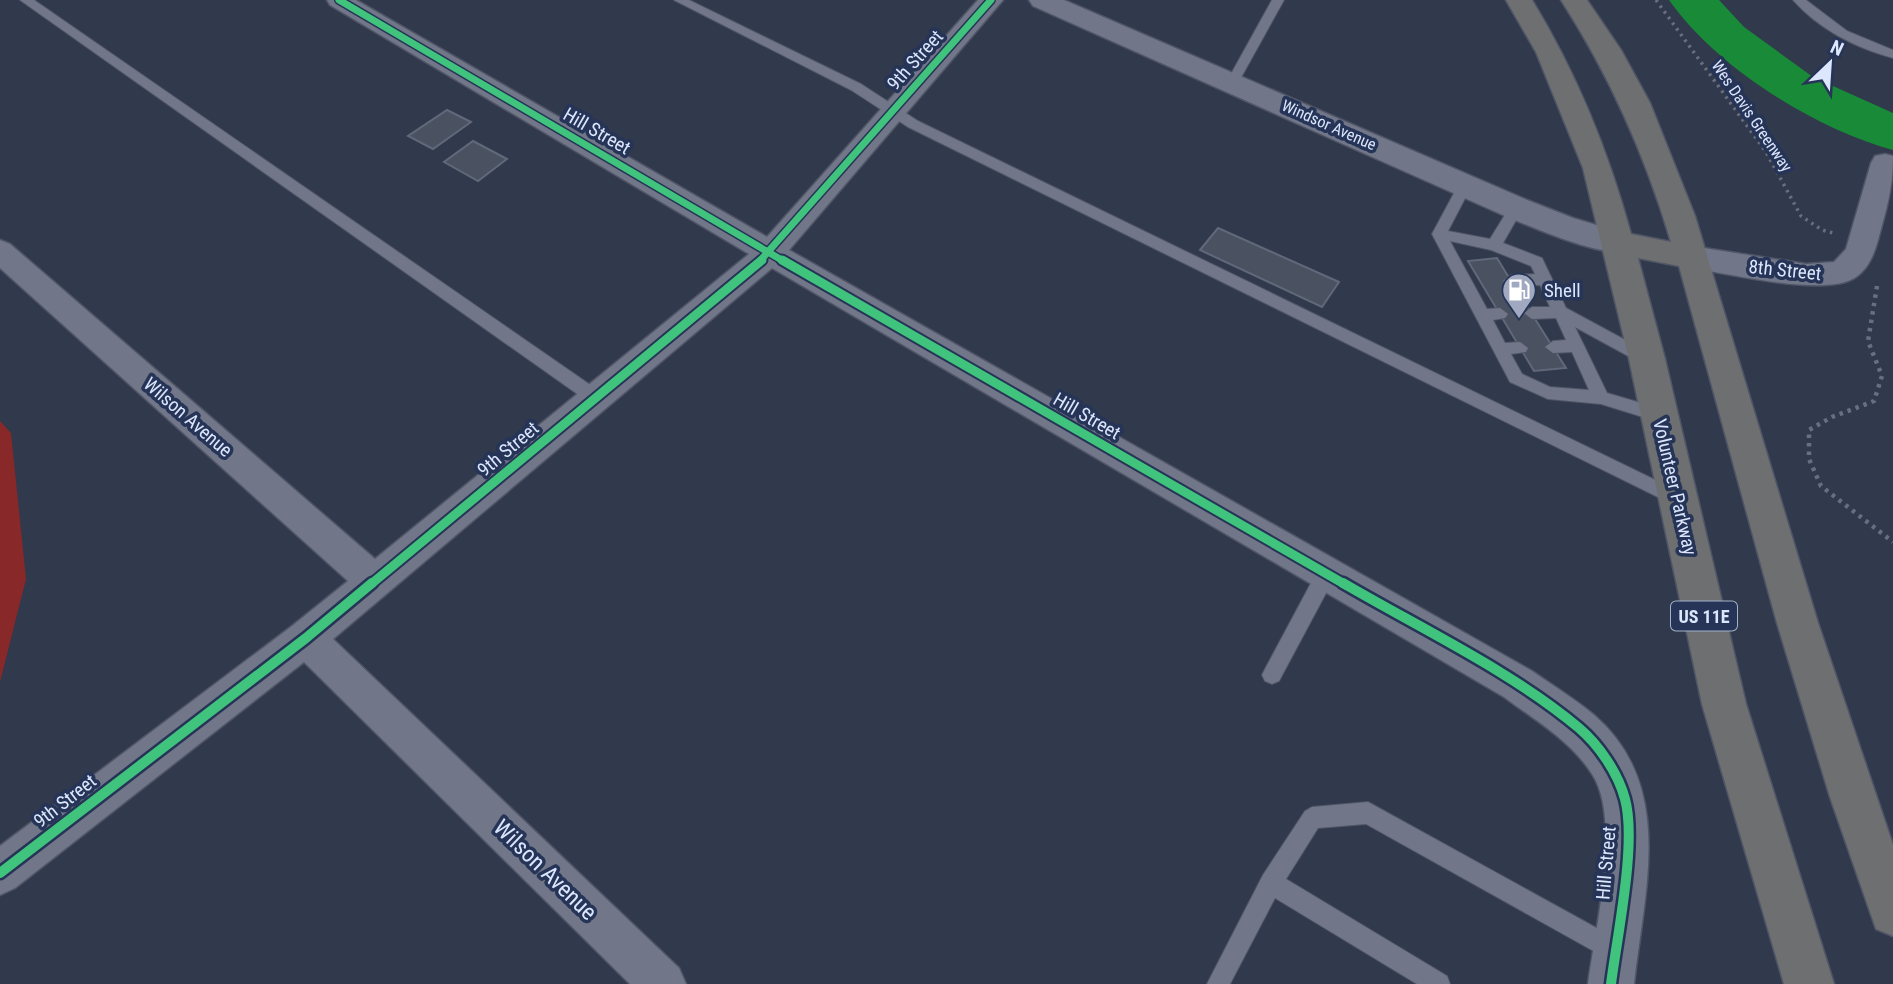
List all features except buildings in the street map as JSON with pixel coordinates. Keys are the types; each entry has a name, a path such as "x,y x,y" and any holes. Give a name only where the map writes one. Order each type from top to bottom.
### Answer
{"highway":[{"name":"Volunteer Parkway","path":"1519,0 1550,52 1583,126 1598,168 1647,359 1724,705 1809,984"},
{"path":"1574,0 1618,69 1677,211 1794,617 1847,786 1893,912"},
{"path":"1619,243 1692,257"}],"street":[{"name":"Hill Street","path":"339,0 770,253 1518,684 1580,729 1607,760 1625,798 1629,836 1611,984"},
{"name":"9th Street","path":"0,873 306,638 770,253 991,0"},
{"name":"Windsor Avenue","path":"1042,0 1517,208 1562,226 1619,243"},
{"name":"8th Street","path":"1692,257 1806,275 1830,275 1845,270 1860,253 1885,163"},
{"name":"Wilson Avenue","path":"0,251 375,582"},
{"name":"Wilson Avenue","path":"306,638 663,984"}],"lane":[{"path":"26,0 596,398"},
{"path":"680,0 856,87 913,124 1679,500"},
{"path":"1232,83 1278,0"},
{"path":"1799,0 1841,34 1862,46 1893,54"},
{"path":"1439,234 1465,185"},
{"path":"1494,245 1517,208"},
{"path":"1439,234 1494,245 1537,262 1601,398"},
{"path":"1439,234 1473,283 1481,315 1516,377 1548,393 1601,398 1658,415"},
{"path":"1511,281 1545,279"},
{"path":"1532,313 1561,312 1647,359"},
{"path":"1481,315 1500,314"},
{"path":"1553,347 1577,346"},
{"path":"1499,349 1520,348"},
{"path":"1272,675 1326,574"},
{"path":"1218,984 1271,883 1312,818 1368,813 1614,950"},
{"path":"1271,883 1439,984"}],"path":[{"path":"1878,282 1868,341 1882,376 1874,401 1823,419 1810,430 1809,459 1822,486 1893,542"}],"shaded area":[{"path":"0,421 11,433 26,579 0,682"}],"waterway":[{"path":"1693,0 1727,37 1795,88 1893,133"}],"cycle path":[{"path":"339,0 770,253 1518,684 1580,729 1607,760 1625,798 1629,836 1611,984"},
{"path":"0,873 306,638 770,253 991,0"}],"place":[{"name":"Shell","path":"1519,320"}]}
